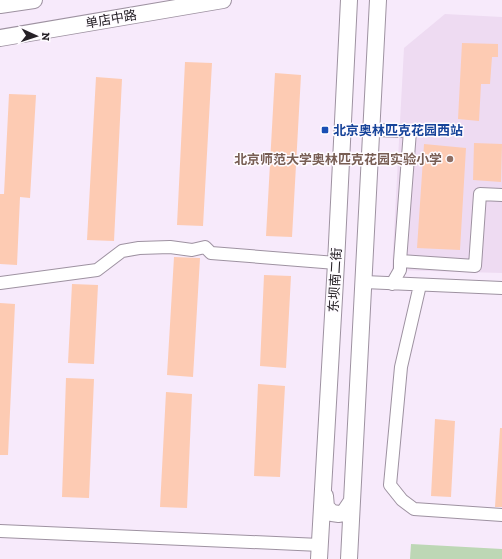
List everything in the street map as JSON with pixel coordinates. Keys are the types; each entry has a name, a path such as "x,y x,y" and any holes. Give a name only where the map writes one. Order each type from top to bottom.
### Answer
{"main road":[{"path":"0,5 34,0"},
{"name":"单店中路","path":"0,38 223,0"},
{"name":"东坝南二街","path":"320,552 349,0"},
{"path":"349,559 378,0"},
{"path":"324,482 326,507 332,513 344,513 352,501"}],"street":[{"path":"372,130 410,131 400,270 392,284"},
{"path":"400,260 476,266 480,194 502,195"},
{"path":"0,283 97,270 122,251 139,248 170,247 192,250 205,247 211,253 336,263"},
{"path":"364,282 502,288"},
{"path":"420,285 401,367 390,485 402,500 414,508 502,515"},
{"path":"0,531 320,552"}],"shaded area":[{"name":"北京师范大学奥林匹克花园实验小学","path":"445,14 502,17 502,273 392,270 404,48"}],"green space":[{"path":"411,544 502,549 502,559 410,559"}],"building":[{"path":"462,43 498,44 498,57 492,57 490,84 481,84 479,121 458,119"},
{"path":"185,62 212,63 203,226 177,225"},
{"path":"275,73 301,75 292,237 266,236"},
{"path":"96,77 122,79 114,241 87,240"},
{"path":"9,94 36,95 30,198 20,197 17,265 0,264 0,194 4,194"},
{"path":"474,143 502,144 501,182 473,180"},
{"path":"424,144 466,148 460,250 417,248"},
{"path":"174,257 200,258 193,377 167,375"},
{"path":"264,275 291,276 286,368 260,366"},
{"path":"72,284 98,285 94,364 68,363"},
{"path":"0,303 15,304 8,455 0,455"},
{"path":"66,378 94,379 89,498 62,497"},
{"path":"258,384 285,386 280,477 254,476"},
{"path":"166,392 192,394 187,508 160,507"},
{"path":"435,419 455,421 451,497 431,496"},
{"path":"500,428 502,428 502,507 495,507"}],"place":[{"name":"北京奥林匹克花园西站","path":"325,130"},
{"name":"北京师范大学奥林匹克花园实验小学","path":"450,159"}]}
